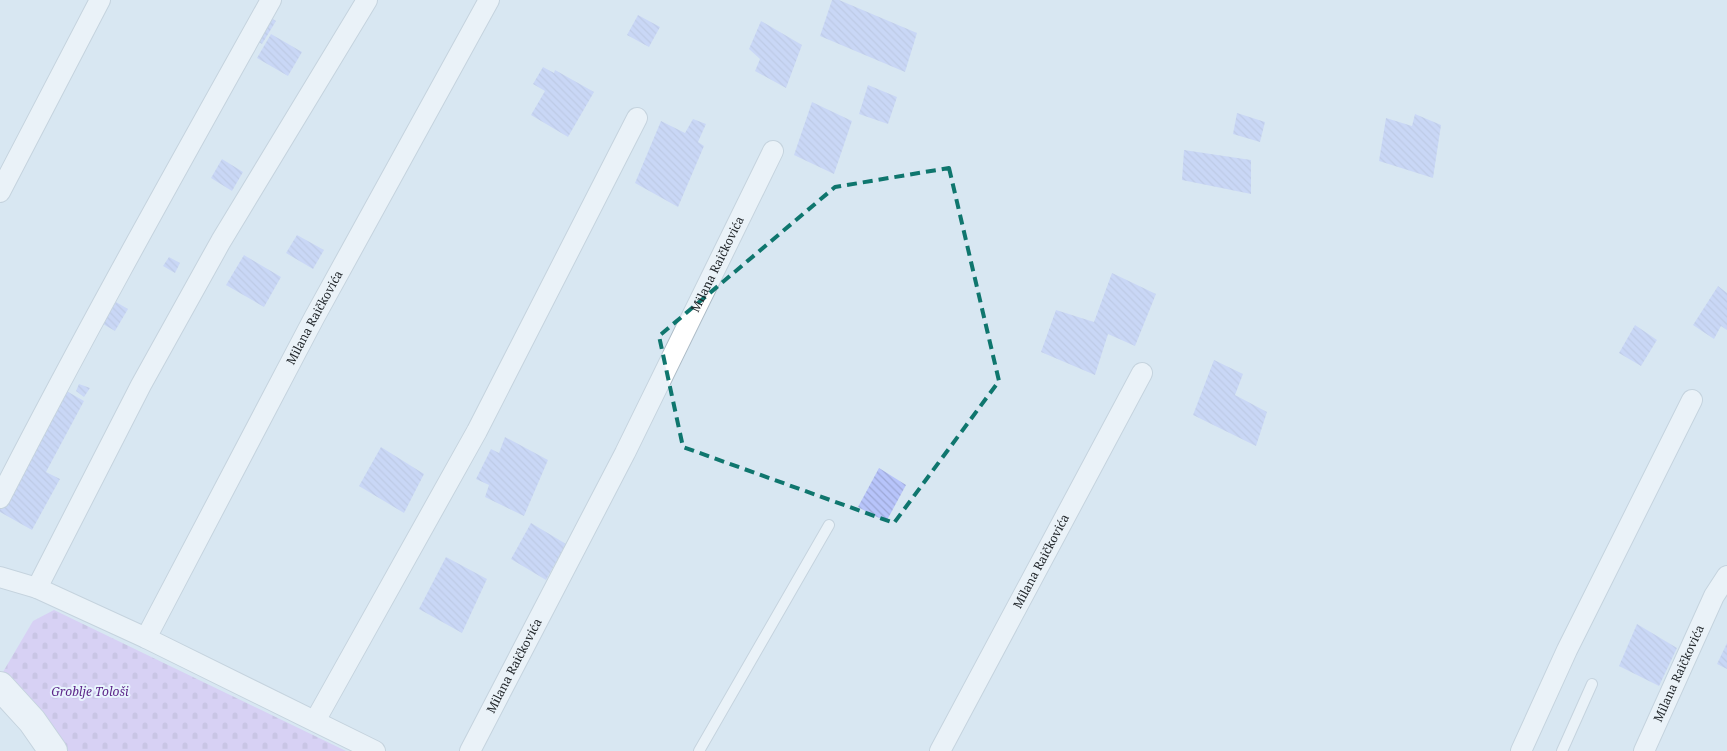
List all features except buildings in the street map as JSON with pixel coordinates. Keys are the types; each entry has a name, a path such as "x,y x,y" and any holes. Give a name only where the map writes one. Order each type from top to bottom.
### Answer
{"main road":[{"path":"0,686 32,721 53,751"}],"street":[{"path":"0,192 100,0"},
{"path":"0,498 33,432 271,0"},
{"path":"37,588 160,351 221,241 367,0"},
{"name":"Milana Raičkovića","path":"146,638 314,318 489,0"},
{"path":"315,722 478,431 637,118"},
{"name":"Milana Raičkovića","path":"470,751 625,454 773,151"},
{"name":"Milana Raičkovića","path":"940,751 1142,373"},
{"path":"1520,751 1567,650 1692,400"},
{"name":"Milana Raičkovića","path":"1644,751 1714,596 1727,576"},
{"path":"0,577 37,588 146,638 375,751"}],"lane":[{"path":"699,751 829,525"},
{"path":"1562,751 1592,684"}],"highlighted area":[{"path":"949,168 999,381 894,523 683,447 659,336 835,187"}],"green space":[{"name":"Groblje Tološi","path":"54,610 346,751 59,751 3,672 33,621"}]}
